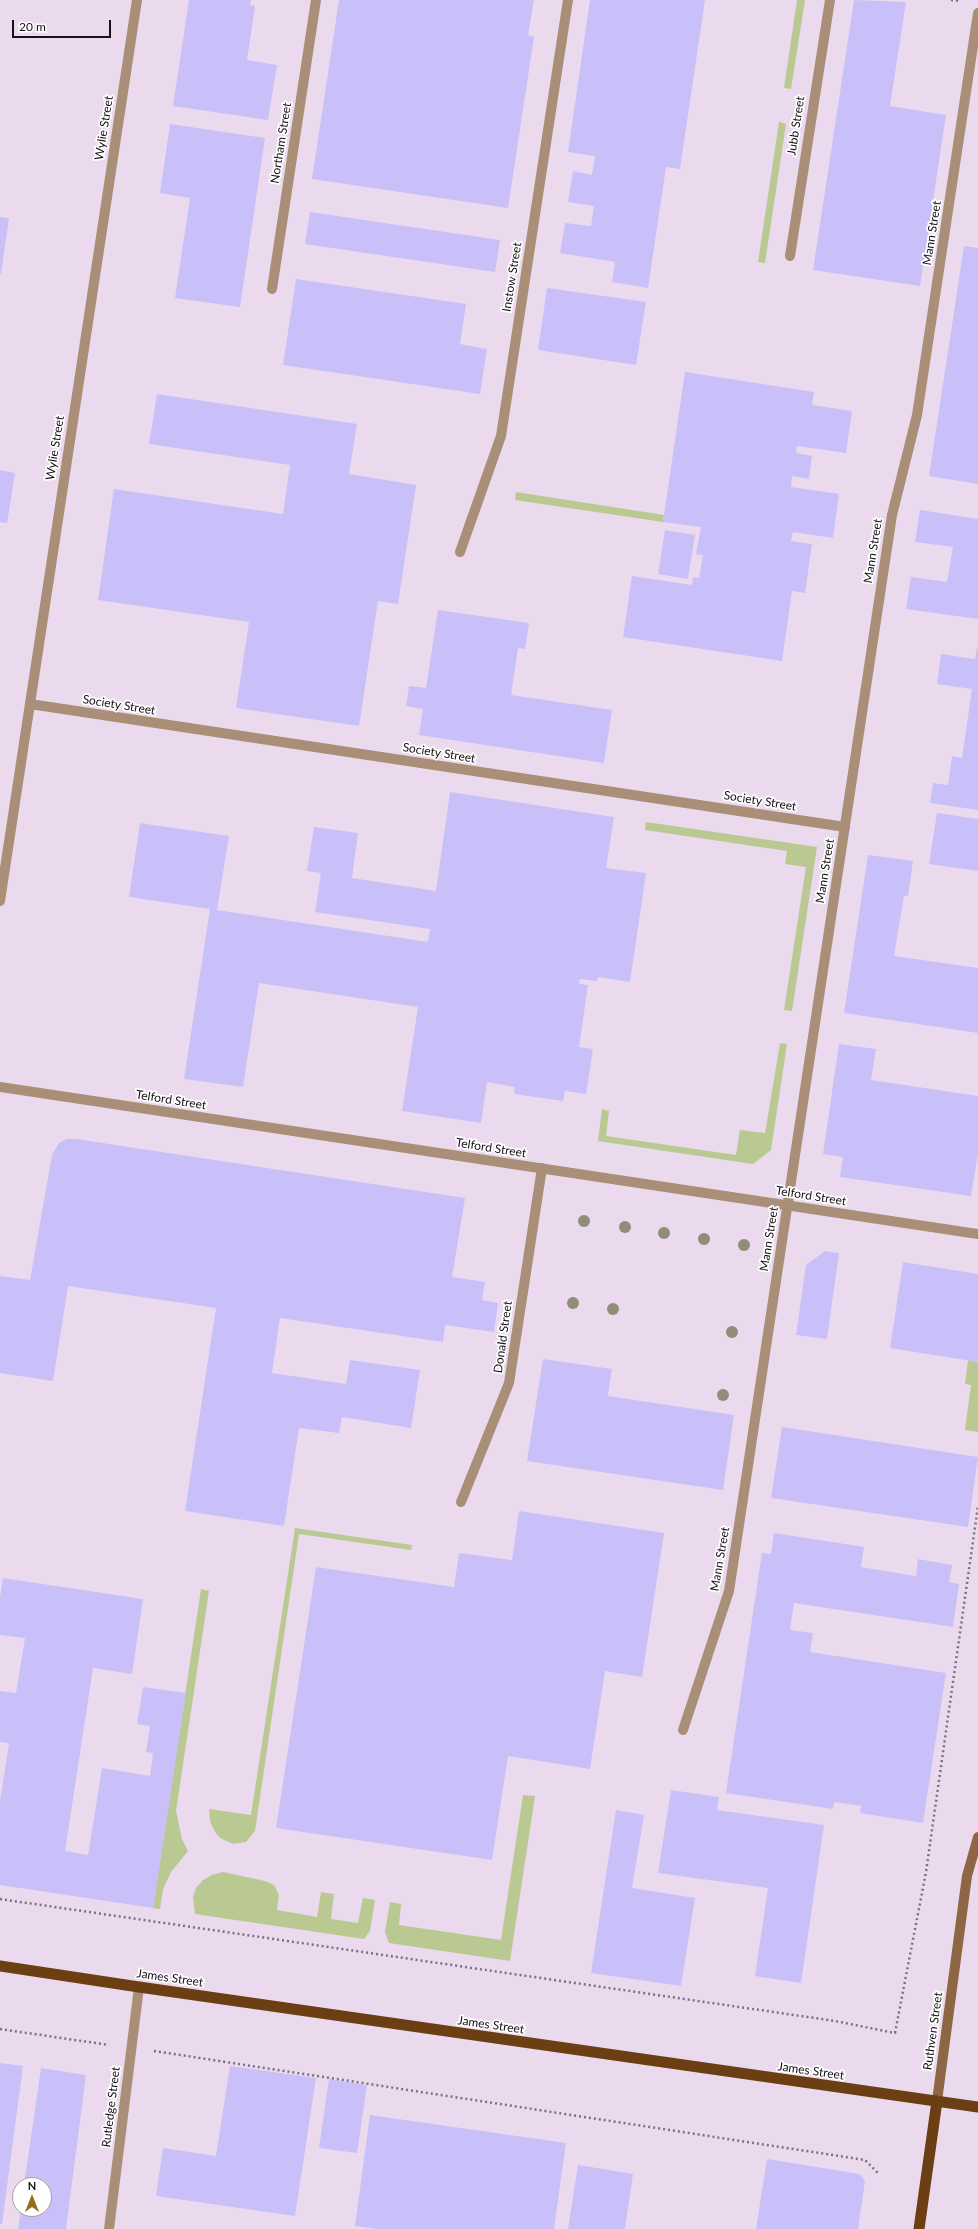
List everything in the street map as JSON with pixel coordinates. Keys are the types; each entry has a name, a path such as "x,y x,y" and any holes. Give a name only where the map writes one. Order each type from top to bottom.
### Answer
{"highway":[{"name":"James Street","path":"0,1966 847,2090 978,2107"},
{"name":"Ruthven Street","path":"919,2229 937,2101"}],"main road":[{"name":"Ruthven Street","path":"937,2101 967,1876 978,1837"}],"street":[{"name":"Wylie Street","path":"0,901 137,0"},
{"name":"Northam Street","path":"272,289 316,0"},
{"name":"Instow Street","path":"460,552 501,436 568,0"},
{"name":"Jubb Street","path":"790,256 830,0"},
{"name":"Mann Street","path":"683,1730 729,1591 892,516 920,397 978,13"},
{"name":"Society Street","path":"30,704 845,826"},
{"name":"Telford Street","path":"0,1087 978,1234"},
{"name":"Donald Street","path":"461,1502 509,1383 542,1168"},
{"name":"Rutledge Street","path":"109,2229 139,1987"}],"path":[{"path":"0,1899 835,2021 895,2033 926,1872 978,1506"},
{"path":"0,2029 865,2160 879,2174"}],"green space":[{"path":"797,0 805,0 791,89 784,88"},
{"path":"779,122 786,124 765,263 758,262"},
{"path":"516,492 664,515 663,522 515,500"},
{"path":"646,822 817,847 792,1011 784,1010 806,867 785,864 787,851 645,830"},
{"path":"780,1043 787,1044 771,1150 753,1164 598,1141 602,1109 609,1111 606,1136 736,1155 740,1130 765,1133"},
{"path":"968,1360 978,1362 978,1432 965,1430 971,1385 965,1384"},
{"path":"295,1528 412,1545 411,1550 299,1534 255,1831 246,1842 233,1844 220,1838 215,1832 210,1821 209,1809 251,1815"},
{"path":"201,1589 209,1591 176,1811 182,1839 188,1851 171,1872 163,1889 160,1909 153,1908"},
{"path":"523,1795 535,1796 510,1961 389,1943 385,1932 390,1902 401,1904 399,1925 501,1940"},
{"path":"223,1872 265,1881 274,1885 279,1895 277,1910 317,1917 321,1892 334,1894 331,1919 358,1923 363,1898 375,1900 370,1931 364,1939 195,1914 193,1897 196,1888 203,1880 212,1875"}],"building":[{"path":"189,0 251,0 250,5 255,6 247,60 277,65 268,120 173,106"},
{"path":"339,0 534,0 528,35 534,37 508,208 312,179"},
{"path":"590,0 705,0 680,169 666,167 648,288 612,282 615,262 560,253 565,223 591,226 594,206 568,202 573,171 592,175 595,156 568,152"},
{"path":"854,0 906,2 890,106 946,115 920,286 813,270"},
{"path":"170,124 265,138 240,307 175,298 190,198 160,193"},
{"path":"310,212 500,240 495,272 305,244"},
{"path":"0,217 9,218 1,274 0,274"},
{"path":"964,246 978,248 978,484 929,476"},
{"path":"296,279 466,304 460,344 487,349 480,394 283,365"},
{"path":"547,288 646,302 636,365 538,350"},
{"path":"685,372 814,392 812,405 852,411 846,453 797,446 796,453 812,456 809,479 792,476 791,487 839,494 833,538 793,532 791,541 812,544 805,593 792,591 782,661 623,637 632,576 692,585 693,577 699,578 703,555 696,554 701,527 663,522"},
{"path":"157,394 357,424 349,474 416,485 398,604 378,601 359,726 236,708 249,622 98,600 114,489 283,514 290,465 149,444"},
{"path":"0,470 15,473 7,523 0,522"},
{"path":"920,510 978,519 978,619 906,609 911,577 947,582 953,547 915,542"},
{"path":"665,530 695,535 688,579 658,574"},
{"path":"438,610 529,623 525,649 518,648 511,695 612,710 604,763 419,735 423,709 406,706 409,686 426,688"},
{"path":"977,647 978,810 930,803 933,783 948,785 952,756 962,758 972,689 937,684 941,654 975,659"},
{"path":"450,792 614,817 606,868 646,873 630,982 598,977 597,981 580,979 579,984 588,985 579,1047 593,1049 586,1094 565,1091 563,1101 514,1094 515,1087 487,1082 481,1123 402,1111 418,1007 259,983 243,1087 184,1079 210,909 129,897 140,823 229,836 217,910 428,942 430,929 315,912 321,873 307,871 314,827 358,833 352,878 436,891"},
{"path":"937,813 978,819 978,871 929,864"},
{"path":"868,855 913,861 908,896 904,896 894,956 978,968 978,1033 844,1013"},
{"path":"839,1044 876,1049 871,1080 978,1096 978,1153 971,1196 840,1177 843,1157 823,1154"},
{"path":"67,1139 76,1139 465,1198 452,1277 485,1282 482,1300 498,1303 494,1332 445,1325 443,1342 280,1318 272,1373 346,1384 350,1360 420,1370 411,1428 342,1417 339,1433 299,1428 284,1526 185,1511 216,1308 68,1286 53,1381 0,1373 0,1276 30,1280 52,1155 59,1143"},
{"path":"825,1251 839,1253 827,1339 796,1335 806,1265"},
{"path":"903,1262 978,1274 978,1362 890,1348"},
{"path":"543,1359 612,1369 608,1396 734,1415 723,1490 527,1461"},
{"path":"782,1427 978,1457 968,1527 771,1498"},
{"path":"519,1511 664,1533 642,1677 605,1671 590,1769 508,1756 492,1860 276,1828 316,1567 454,1587 459,1553 512,1560"},
{"path":"774,1533 864,1547 861,1567 916,1576 918,1559 952,1565 949,1582 959,1584 953,1627 794,1603 790,1630 813,1633 810,1652 946,1673 923,1823 860,1813 861,1806 834,1802 833,1809 726,1793 762,1553 771,1554"},
{"path":"3,1578 143,1599 132,1674 93,1668 65,1851 88,1855 102,1768 150,1776 153,1753 146,1752 150,1726 137,1724 143,1687 186,1693 153,1908 0,1885 0,1801 9,1743 0,1742 0,1691 16,1693 25,1638 0,1635 0,1597"},
{"path":"671,1790 719,1797 717,1810 824,1825 801,1983 755,1976 768,1888 658,1873"},
{"path":"616,1810 644,1815 632,1888 695,1898 681,1986 591,1973"},
{"path":"0,2063 23,2066 2,2224 0,2224"},
{"path":"230,2066 316,2078 295,2216 156,2196 163,2148 216,2156"},
{"path":"41,2068 86,2075 66,2229 18,2229 20,2217 52,2217 52,2177 25,2177"},
{"path":"329,2079 367,2085 357,2153 319,2148"},
{"path":"370,2115 566,2143 554,2229 378,2229 355,2226"},
{"path":"767,2159 860,2174 865,2181 858,2229 756,2229"},
{"path":"578,2165 633,2174 625,2229 568,2229"}]}
